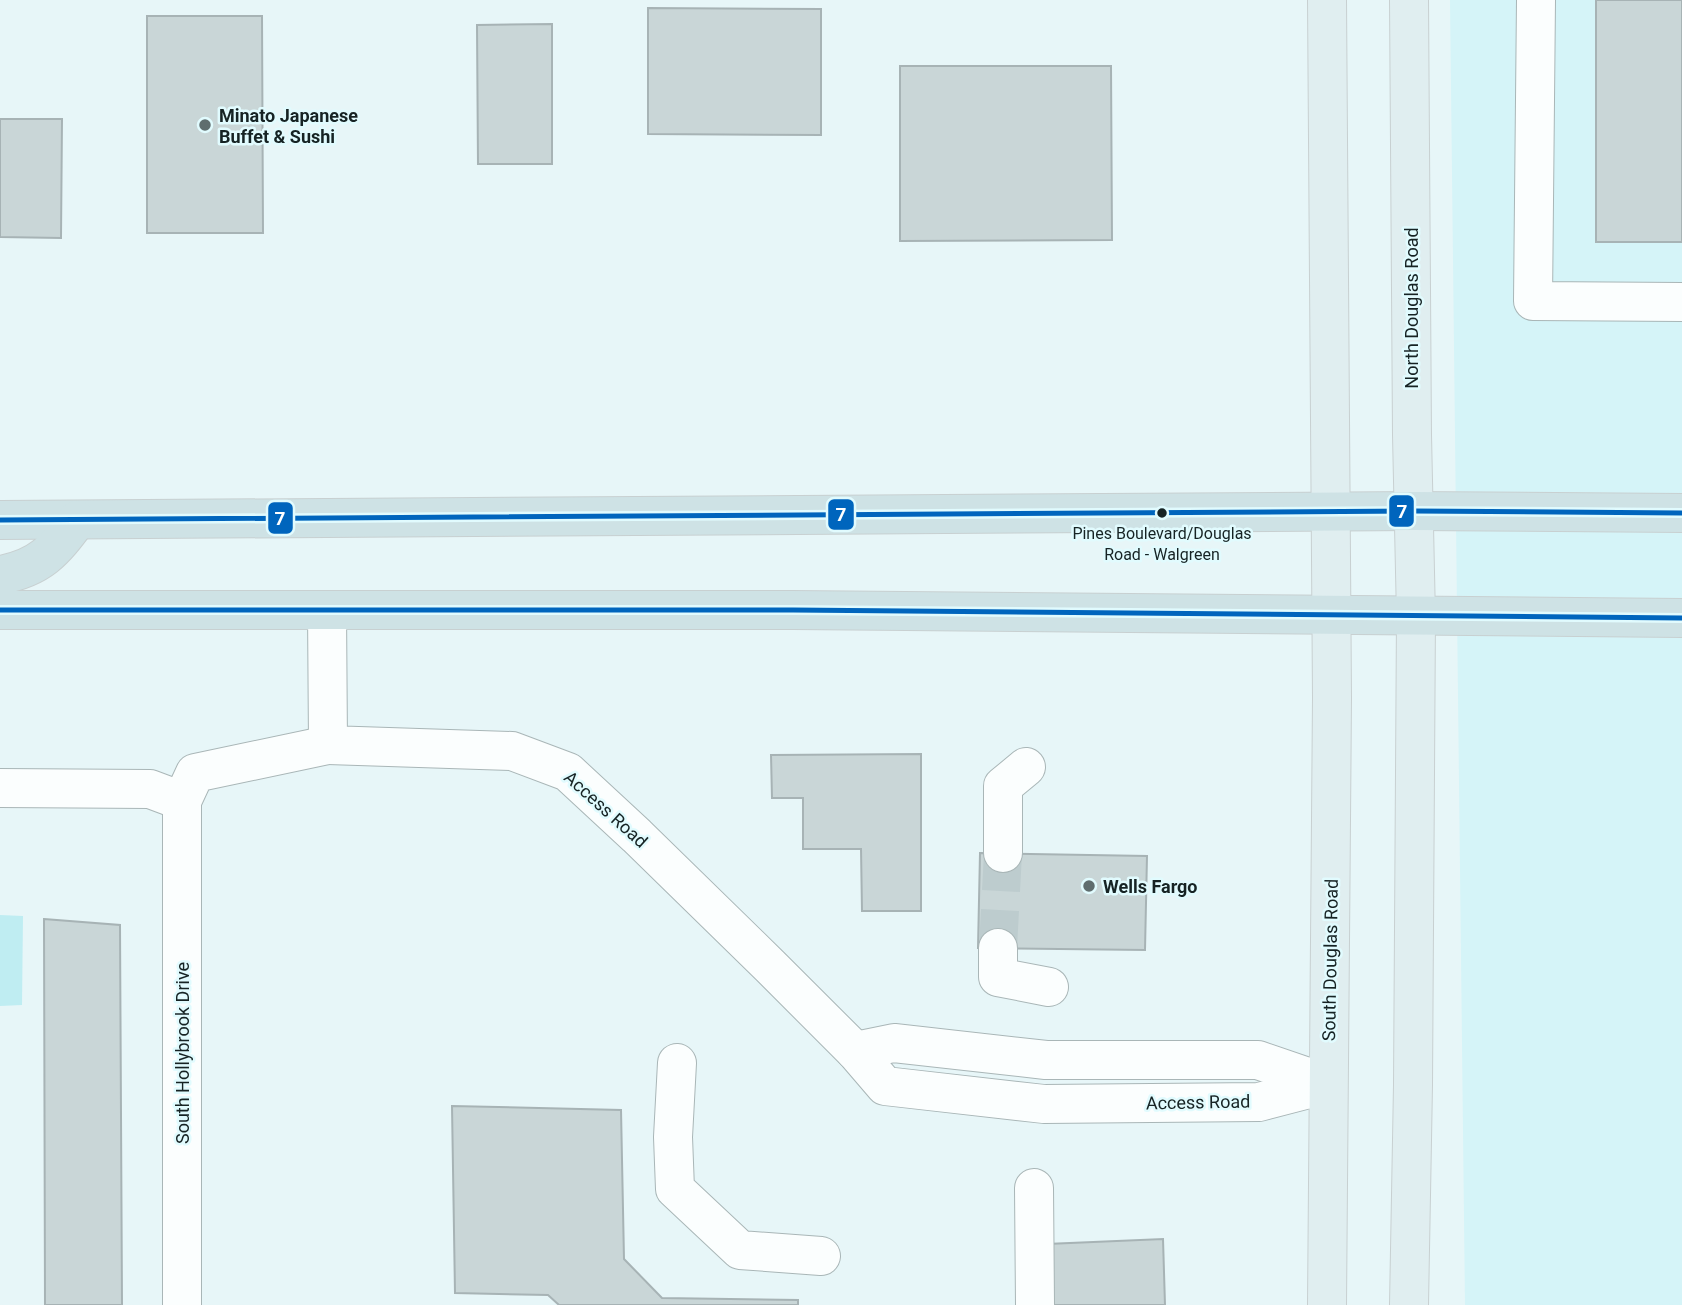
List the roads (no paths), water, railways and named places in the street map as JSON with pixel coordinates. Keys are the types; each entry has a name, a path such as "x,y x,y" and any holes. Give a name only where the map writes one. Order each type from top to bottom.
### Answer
{"highway":[{"path":"0,520 1414,511 1682,513"},
{"path":"0,575 20,571 41,561 57,547 77,520"},
{"path":"0,610 807,610 1682,618"}],"main road":[{"path":"1327,0 1332,615"},
{"name":"North Douglas Road","path":"1409,0 1416,617"},
{"name":"South Douglas Road","path":"1326,1305 1332,615"},
{"path":"1409,1305 1416,617"}],"street":[{"path":"1536,0 1533,301 1682,302"},
{"path":"327,610 328,745"},
{"name":"Access Road","path":"182,800 195,774 328,745 512,751 568,772 637,835 855,1051 885,1086 1044,1104 1259,1102 1328,1084"},
{"path":"1003,853 1003,786 1026,766"},
{"path":"0,788 150,789 182,800"},
{"name":"South Hollybrook Drive","path":"182,800 182,1305"},
{"path":"998,948 998,977 1049,987"},
{"path":"855,1051 894,1043 1046,1060 1258,1060 1328,1084"},
{"path":"1044,1104 1046,1060"},
{"path":"677,1063 673,1137 675,1189 740,1250 821,1256"},
{"path":"1034,1188 1035,1305"}],"tunnel":[{"path":"998,948 1003,853"}],"place":[{"name":"Minato Japanese Buffet & Sushi","path":"205,125"},
{"name":"Pines Boulevard/Douglas Road - Walgreen","path":"1162,513"},
{"name":"Wells Fargo","path":"1089,886"}]}
